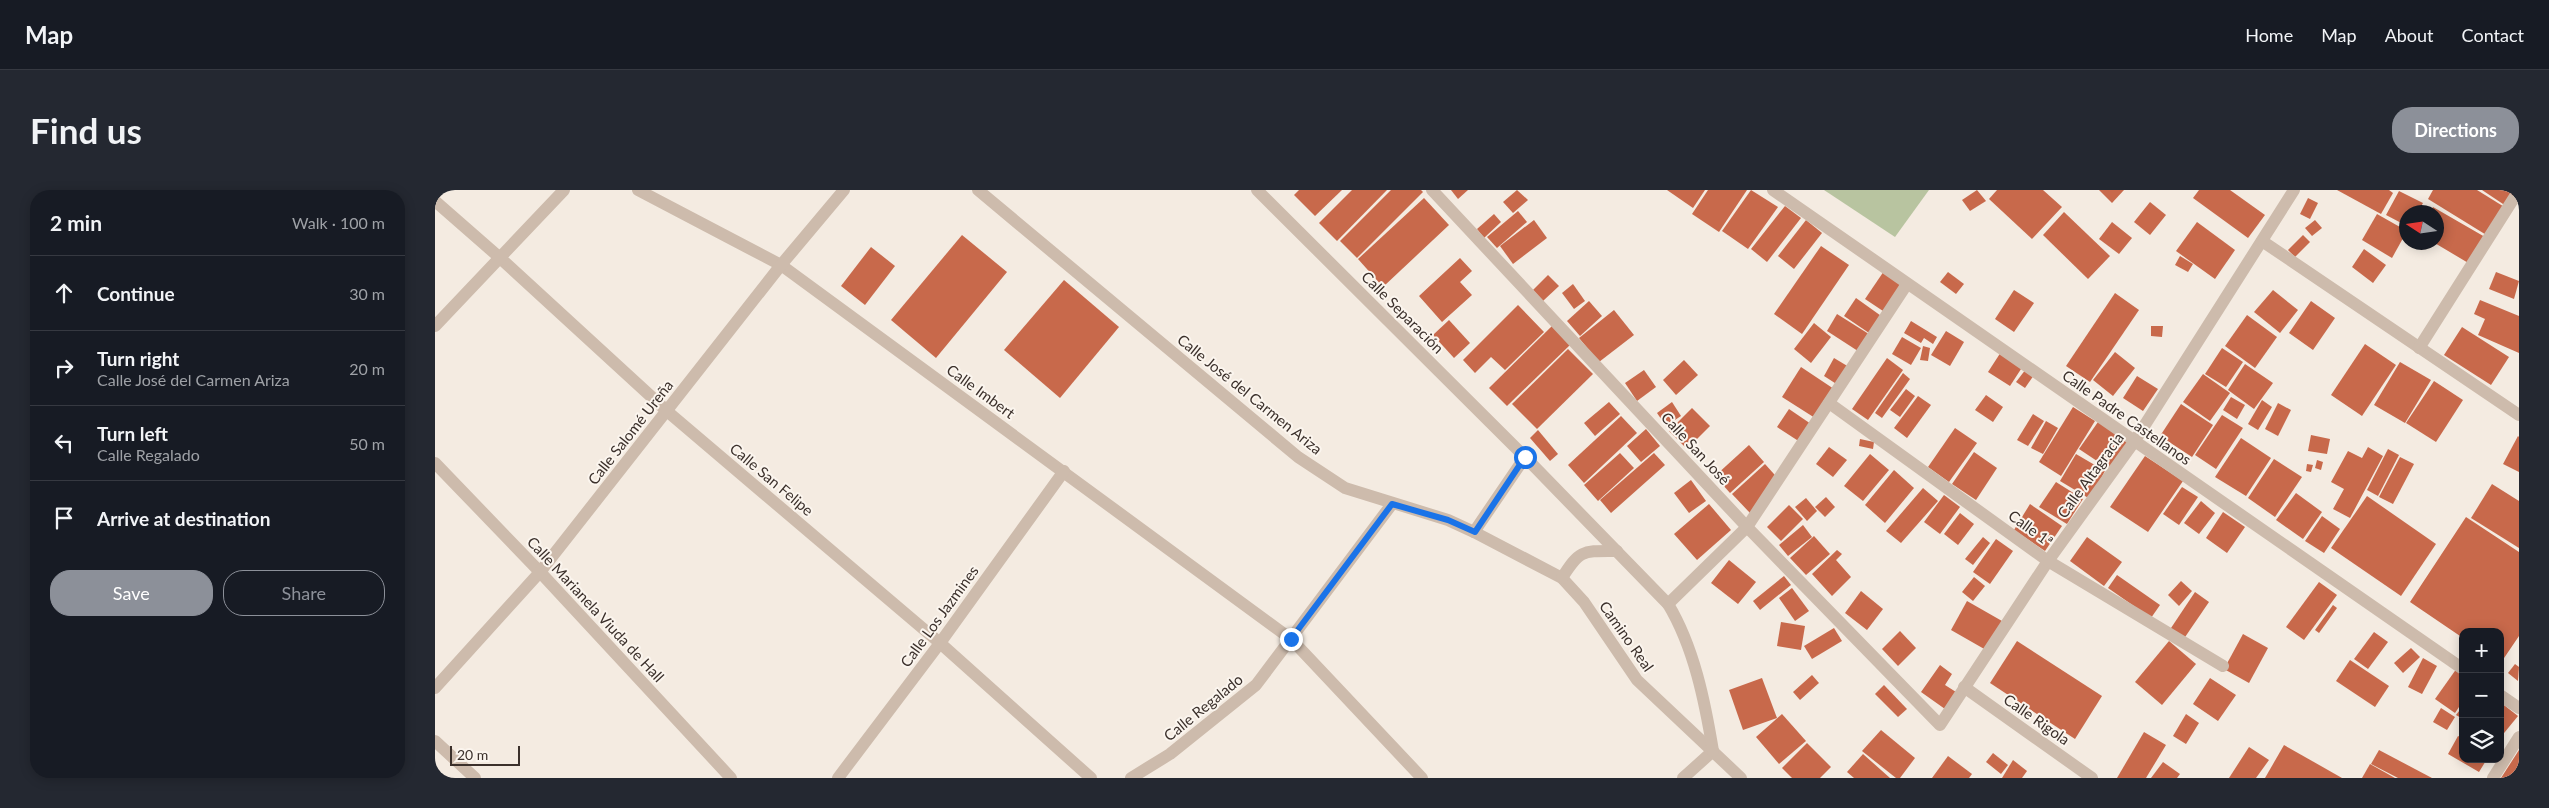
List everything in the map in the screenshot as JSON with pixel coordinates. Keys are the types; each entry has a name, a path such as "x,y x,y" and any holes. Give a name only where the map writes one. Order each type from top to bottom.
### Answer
{"street":[{"path":"435,326 564,190"},
{"name":"Calle Imbert","path":"638,190 781,265 1291,639 1422,778"},
{"name":"Calle Salomé Ureña","path":"435,688 540,572 781,265 844,190"},
{"name":"Calle José del Carmen Ariza","path":"979,190 1298,457 1345,488 1448,520 1475,532 1562,578"},
{"name":"Calle Separación","path":"1257,190 1525,457 1668,604 1680,624 1706,707 1713,751"},
{"name":"Calle San José","path":"1432,190 1747,527 1940,725"},
{"name":"Calle Padre Castellanos","path":"1773,190 2459,667"},
{"name":"Calle Altagracia","path":"1940,725 2048,561 2134,442 2294,190"},
{"path":"2419,348 2519,190"},
{"name":"Calle San Felipe","path":"435,201 499,257 667,412 940,643 1091,778"},
{"path":"2262,241 2519,415"},
{"path":"1668,604 1747,527 1907,284"},
{"name":"Calle 1ª","path":"1829,403 2048,561 2223,666"},
{"path":"1475,532 1525,457"},
{"name":"Calle Marianela Viuda de Hall","path":"435,463 540,572 731,778"},
{"name":"Calle Los Jazmines","path":"838,778 940,643 1064,471"},
{"name":"Calle Regalado","path":"1131,778 1170,754 1256,685 1392,504"},
{"path":"1562,578 1573,560 1582,553 1617,551"},
{"name":"Camino Real","path":"1562,578 1584,602 1637,680 1741,778"},
{"name":"Calle Rigola","path":"1964,687 2092,778"},
{"path":"2504,699 2519,708"},
{"path":"2493,778 2519,737"},
{"path":"435,741 475,778"},
{"path":"1683,778 1713,751"}],"green space":[{"path":"1824,190 1929,190 1895,237"}],"building":[{"path":"1299,190 1342,190 1315,216 1294,195"},
{"path":"1352,190 1387,190 1337,241 1319,223"},
{"path":"1391,190 1421,190 1423,192 1357,258 1340,241"},
{"path":"1451,190 1468,190 1458,199"},
{"path":"1517,190 1528,200 1513,213 1503,202"},
{"path":"1667,190 1705,190 1693,208"},
{"path":"1708,190 1747,190 1719,232 1692,214"},
{"path":"1751,190 1778,207 1748,249 1722,231"},
{"path":"1977,190 1986,201 1970,211 1962,200"},
{"path":"1997,190 2043,190 2062,207 2032,239 1989,199"},
{"path":"2099,190 2124,190 2112,203"},
{"path":"2199,190 2230,190 2265,215 2248,238 2193,198"},
{"path":"2337,190 2389,190 2393,193 2381,214"},
{"path":"2433,190 2477,190 2506,208 2488,236 2444,209 2444,205 2438,205 2428,199"},
{"path":"2482,190 2517,190 2506,206"},
{"path":"2399,191 2423,203 2422,205 2399,205 2399,222 2386,215"},
{"path":"1424,198 1449,225 1383,287 1358,259"},
{"path":"2308,198 2318,203 2310,219 2300,214"},
{"path":"2150,202 2166,215 2150,235 2134,222"},
{"path":"1785,206 1801,218 1767,262 1751,249"},
{"path":"1518,211 1527,222 1497,248 1487,237"},
{"path":"2064,212 2110,256 2088,279 2043,235"},
{"path":"2444,213 2485,237 2470,264 2444,249"},
{"path":"1494,214 1501,222 1484,238 1477,229"},
{"path":"2377,214 2399,226 2399,245 2392,258 2362,240"},
{"path":"1534,220 1547,238 1513,264 1500,246"},
{"path":"1806,220 1822,233 1794,269 1778,256"},
{"path":"2315,220 2322,228 2312,236 2305,228"},
{"path":"2112,222 2132,238 2119,254 2099,239"},
{"path":"2197,222 2235,250 2215,279 2176,251"},
{"path":"962,235 1007,272 936,358 891,320"},
{"path":"2303,235 2310,242 2295,257 2288,250"},
{"path":"1821,246 1849,265 1802,334 1774,314"},
{"path":"871,247 895,266 865,305 841,286"},
{"path":"2364,249 2386,265 2373,283 2352,267"},
{"path":"2180,256 2193,264 2188,272 2175,265"},
{"path":"1460,258 1472,271 1460,282 1472,295 1442,322 1419,296"},
{"path":"1884,271 1905,285 1886,313 1865,299"},
{"path":"1948,272 1964,284 1956,294 1940,282"},
{"path":"2496,272 2519,281 2514,299 2489,289"},
{"path":"1548,275 1559,286 1543,301 1533,290"},
{"path":"1064,280 1119,327 1060,398 1004,350"},
{"path":"1573,284 1585,301 1574,309 1562,293"},
{"path":"2014,290 2034,303 2014,332 1995,319"},
{"path":"2273,290 2298,310 2280,333 2254,312"},
{"path":"2115,293 2139,310 2090,382 2066,366"},
{"path":"1856,298 1884,318 1872,335 1844,316"},
{"path":"2480,300 2519,316 2519,353 2478,335 2485,319 2474,314"},
{"path":"1589,301 1602,316 1580,336 1567,321"},
{"path":"2311,301 2335,318 2313,350 2289,333"},
{"path":"1518,305 1544,332 1505,370 1491,357 1475,373 1463,360"},
{"path":"1614,310 1634,335 1599,362 1579,338"},
{"path":"1837,314 1872,336 1861,353 1827,331"},
{"path":"2247,315 2277,337 2255,368 2225,346"},
{"path":"1449,320 1470,343 1454,358 1433,335"},
{"path":"1911,321 1937,337 1933,344 1924,338 1921,343 1904,333"},
{"path":"1814,323 1831,337 1811,363 1794,349"},
{"path":"1552,326 1570,345 1507,406 1489,388"},
{"path":"2151,326 2163,326 2162,337 2151,336"},
{"path":"2462,327 2509,357 2491,385 2444,355"},
{"path":"1946,331 1964,342 1950,366 1931,355"},
{"path":"1902,337 1921,348 1911,365 1892,354"},
{"path":"2365,344 2396,365 2362,416 2331,395"},
{"path":"1923,346 1930,348 1928,361 1920,360"},
{"path":"2222,348 2243,362 2226,387 2205,374"},
{"path":"1568,349 1593,374 1537,429 1512,404"},
{"path":"2001,352 2023,366 2010,386 1988,372"},
{"path":"2115,352 2135,368 2113,396 2093,380"},
{"path":"1834,358 1849,367 1838,385 1824,376"},
{"path":"1887,358 1903,370 1868,420 1852,409"},
{"path":"1684,360 1698,375 1676,395 1663,380"},
{"path":"2400,362 2431,380 2405,423 2374,405"},
{"path":"2245,364 2273,383 2254,409 2228,390"},
{"path":"1801,367 1834,389 1815,418 1782,397"},
{"path":"2026,369 2034,375 2025,388 2016,382"},
{"path":"1644,370 1656,387 1637,401 1625,383"},
{"path":"1903,373 1910,379 1882,418 1875,413"},
{"path":"2203,374 2230,393 2210,421 2183,402"},
{"path":"2137,376 2158,389 2143,411 2123,398"},
{"path":"2434,381 2463,400 2436,442 2406,423"},
{"path":"1906,389 1915,396 1900,417 1890,410"},
{"path":"1986,395 2003,407 1993,422 1975,410"},
{"path":"1918,396 1931,405 1907,438 1894,428"},
{"path":"2231,397 2245,405 2237,419 2223,410"},
{"path":"2262,400 2272,407 2258,430 2248,424"},
{"path":"1609,402 1620,414 1595,436 1584,423"},
{"path":"1672,402 1681,416 1666,426 1657,413"},
{"path":"2278,403 2291,410 2278,436 2265,429"},
{"path":"2181,404 2213,425 2192,457 2160,436"},
{"path":"2073,407 2095,421 2061,476 2039,462"},
{"path":"1692,408 1710,426 1687,449 1669,431"},
{"path":"1789,409 1811,424 1800,442 1777,427"},
{"path":"2033,414 2044,421 2028,446 2017,440"},
{"path":"2222,415 2243,428 2216,469 2195,455"},
{"path":"1621,416 1637,433 1584,483 1568,465"},
{"path":"2046,421 2058,428 2043,454 2031,448"},
{"path":"2098,422 2128,442 2109,469 2079,449"},
{"path":"1955,428 1977,443 1949,482 1928,467"},
{"path":"1646,429 1660,446 1641,462 1627,446"},
{"path":"1538,430 1558,454 1550,461 1530,438"},
{"path":"2311,435 2330,439 2327,454 2308,451"},
{"path":"2519,437 2519,472 2503,464"},
{"path":"2241,438 2271,458 2246,496 2215,477"},
{"path":"1860,439 1874,442 1873,449 1859,446"},
{"path":"1749,445 1764,462 1730,493 1715,476"},
{"path":"1829,447 1847,460 1833,477 1816,464"},
{"path":"2368,447 2383,456 2350,518 2333,509 2344,489 2331,482 2348,451 2362,458"},
{"path":"2388,449 2399,455 2378,496 2367,490"},
{"path":"1974,452 1997,468 1976,500 1952,484"},
{"path":"1620,453 1634,468 1598,501 1584,485"},
{"path":"1654,453 1665,465 1611,513 1600,500"},
{"path":"1870,454 1889,470 1863,501 1844,486"},
{"path":"2076,454 2105,471 2090,499 2060,481"},
{"path":"2145,456 2183,481 2148,532 2110,507"},
{"path":"2400,457 2414,464 2393,504 2379,497"},
{"path":"2274,459 2302,477 2275,517 2248,498"},
{"path":"2317,460 2323,462 2321,470 2315,468"},
{"path":"1765,464 1782,483 1750,513 1732,494"},
{"path":"2307,464 2313,465 2311,472 2306,471"},
{"path":"1894,470 1914,488 1885,523 1865,505"},
{"path":"1691,480 1706,501 1689,513 1674,493"},
{"path":"2056,482 2083,499 2067,524 2039,507"},
{"path":"2492,484 2519,501 2519,548 2471,518"},
{"path":"2182,487 2198,497 2179,525 2163,514"},
{"path":"1923,488 1938,501 1901,543 1886,531"},
{"path":"2296,493 2322,512 2303,539 2276,520"},
{"path":"1944,495 1960,507 1940,534 1924,522"},
{"path":"2367,496 2436,544 2401,596 2331,548"},
{"path":"1826,497 1835,507 1825,517 1815,507"},
{"path":"1806,498 1817,511 1807,521 1795,507"},
{"path":"2201,501 2215,513 2199,534 2184,523"},
{"path":"1709,504 1731,530 1697,560 1674,534"},
{"path":"2030,504 2062,526 2045,551 2014,530"},
{"path":"1789,505 1803,519 1781,541 1767,527"},
{"path":"2223,512 2245,527 2227,553 2206,538"},
{"path":"1960,513 1974,524 1958,545 1944,534"},
{"path":"2322,516 2340,529 2324,553 2305,541"},
{"path":"2466,517 2519,552 2519,636 2504,658 2504,628 2459,628 2459,635 2410,602"},
{"path":"1803,525 1812,537 1788,556 1779,545"},
{"path":"1814,536 1830,554 1806,575 1790,558"},
{"path":"1983,537 1990,543 1973,565 1965,559"},
{"path":"2087,537 2122,562 2104,586 2070,561"},
{"path":"1996,539 2013,551 1990,584 1973,572"},
{"path":"1837,550 1842,554 1836,560 1851,577 1832,596 1812,574"},
{"path":"1729,560 1756,582 1738,604 1711,583"},
{"path":"2117,575 2160,605 2151,618 2108,588"},
{"path":"1784,576 1791,585 1760,610 1753,601"},
{"path":"1974,577 1985,586 1973,601 1962,592"},
{"path":"2181,581 2192,591 2179,606 2168,595"},
{"path":"2319,582 2337,595 2304,640 2286,627"},
{"path":"1792,588 1809,611 1795,621 1779,598"},
{"path":"1861,591 1883,609 1867,630 1845,613"},
{"path":"2195,592 2209,602 2183,640 2169,631"},
{"path":"1967,601 2002,621 1986,650 1951,630"},
{"path":"2333,605 2337,608 2319,633 2315,630"},
{"path":"1781,622 1805,626 1801,650 1777,646"},
{"path":"1834,628 1842,641 1812,659 1804,646"},
{"path":"1900,631 1916,648 1898,666 1882,649"},
{"path":"2374,632 2388,642 2368,669 2354,659"},
{"path":"2243,634 2268,648 2249,683 2224,669"},
{"path":"2017,641 2102,696 2075,739 1990,683"},
{"path":"2169,641 2196,664 2162,705 2135,682"},
{"path":"2411,648 2420,657 2403,673 2394,663"},
{"path":"2423,658 2437,666 2422,694 2408,687"},
{"path":"2350,660 2389,686 2375,707 2336,681"},
{"path":"2515,664 2519,667 2518,681 2508,673"},
{"path":"1940,665 1952,674 1945,685 1956,692 1945,709 1921,692"},
{"path":"2457,668 2459,669 2459,707 2455,713 2435,699"},
{"path":"1812,675 1819,683 1800,700 1793,692"},
{"path":"1762,678 1777,718 1743,730 1729,690"},
{"path":"2210,678 2236,695 2218,721 2193,704"},
{"path":"1884,685 1907,709 1898,717 1875,694"},
{"path":"2504,705 2518,716 2504,733"},
{"path":"2441,708 2455,717 2447,730 2433,722"},
{"path":"1782,714 1806,741 1779,764 1756,737"},
{"path":"2186,714 2199,723 2186,744 2173,736"},
{"path":"1881,730 1915,758 1900,778 1896,778 1862,751"},
{"path":"2144,732 2166,745 2146,778 2117,778"},
{"path":"2458,736 2459,736 2459,760 2448,754"},
{"path":"1807,743 1831,767 1820,778 1792,778 1782,768"},
{"path":"2284,745 2342,778 2265,778"},
{"path":"2249,747 2269,760 2256,778 2229,778"},
{"path":"2379,750 2432,778 2398,778 2371,764"},
{"path":"2519,750 2519,778 2501,778"},
{"path":"1993,753 2008,765 2001,774 1986,762"},
{"path":"1863,754 1890,778 1854,778 1847,772"},
{"path":"1948,756 1972,774 1969,778 1932,778"},
{"path":"2013,760 2027,771 2022,778 2002,778"},
{"path":"2163,762 2180,774 2177,778 2151,778"},
{"path":"2464,763 2485,763 2479,772"},
{"path":"2370,764 2395,778 2362,778"}],"route":[{"path":"1291,639 1392,504 1448,520 1475,532 1525,457"}]}
